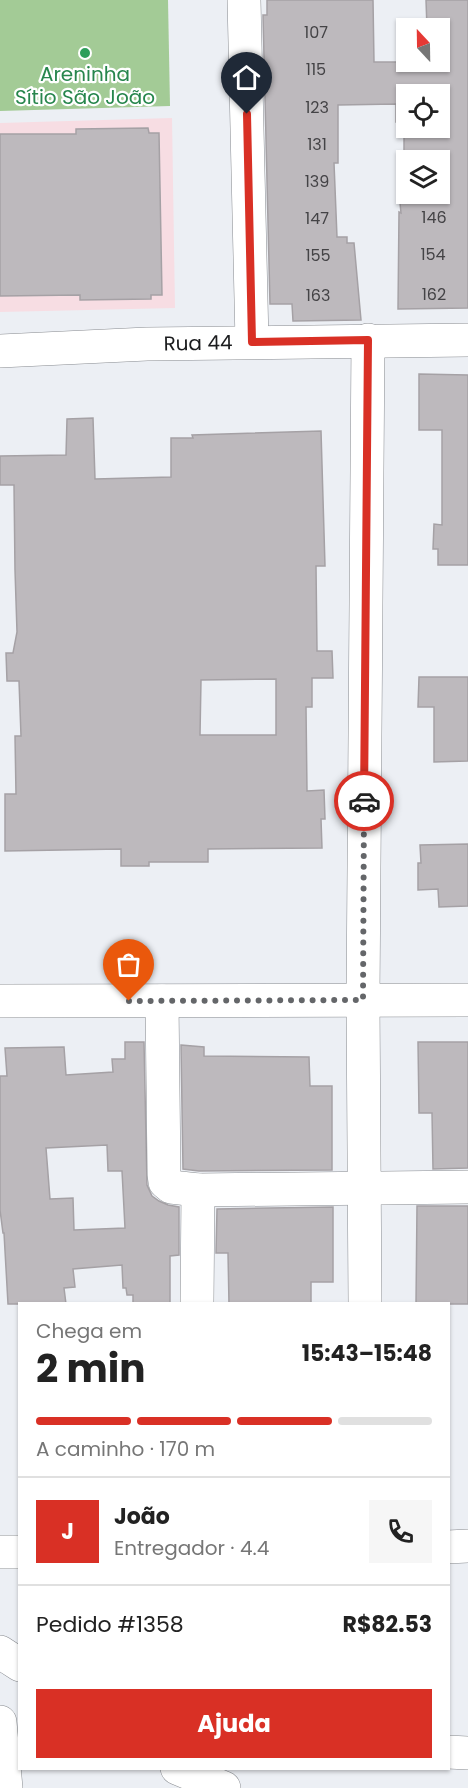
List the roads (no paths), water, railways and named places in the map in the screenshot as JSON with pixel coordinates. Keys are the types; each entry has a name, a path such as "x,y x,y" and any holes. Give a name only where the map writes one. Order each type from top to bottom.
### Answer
{"street":[{"path":"244,0 252,342"},
{"path":"364,1302 363,1000 368,340"},
{"name":"Rua 44","path":"0,351 147,344 468,340"},
{"path":"0,1002 468,1000"},
{"path":"162,1001 165,1182 171,1187 198,1190 468,1187"},
{"path":"197,1302 198,1190"},
{"path":"450,1547 468,1546"},
{"path":"0,1552 18,1552"},
{"path":"0,1652 18,1664"},
{"path":"0,1722 6,1788"},
{"path":"450,1752 468,1752"},
{"path":"182,1770 224,1788"}],"place":[{"name":"Areninha Sítio São João","path":"85,53"}]}
